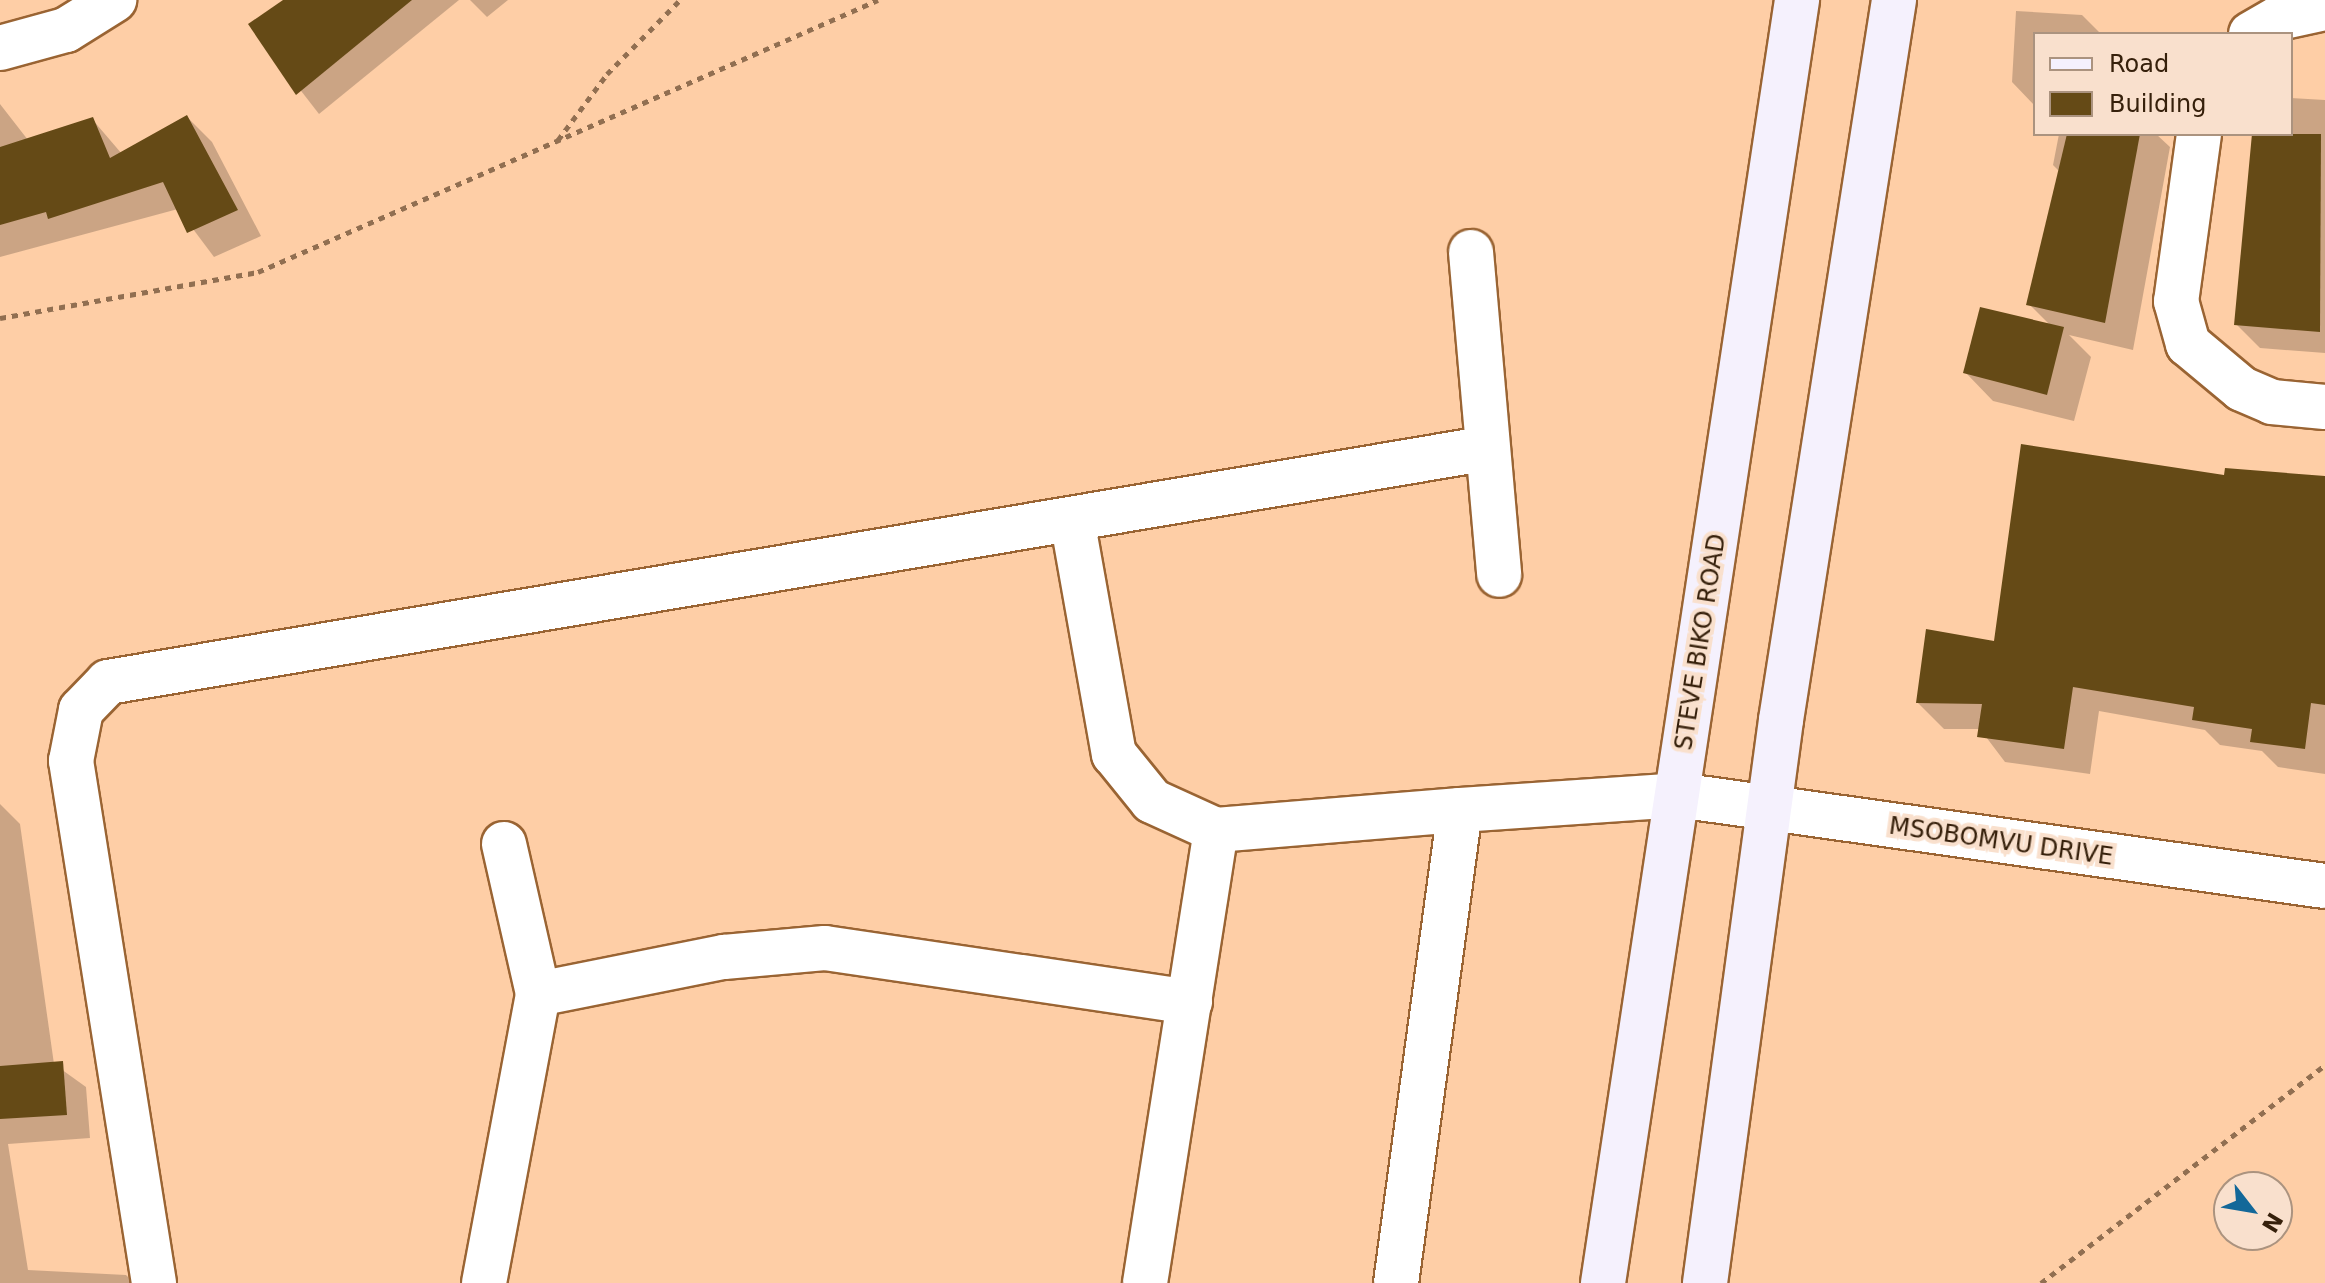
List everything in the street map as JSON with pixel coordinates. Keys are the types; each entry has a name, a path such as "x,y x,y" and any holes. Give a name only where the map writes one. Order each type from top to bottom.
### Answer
{"street":[{"path":"0,48 66,30 114,0"},
{"name":"STEVE BIKO ROAD","path":"1603,1283 1797,0"},
{"path":"1705,1283 1769,809 1894,0"},
{"path":"2254,32 2279,18 2325,8"},
{"path":"2199,136 2176,301 2188,344 2242,389 2272,402 2325,407"},
{"path":"1471,252 1483,449 1499,575"},
{"path":"154,1283 71,761 81,710 108,682 1483,449"},
{"path":"1072,519 1114,754 1152,801 1216,830 1145,1283"},
{"name":"MSOBOMVU DRIVE","path":"1216,830 1678,795 2325,886"},
{"path":"1396,1283 1460,810"},
{"path":"484,1283 538,994 504,844"},
{"path":"538,994 724,957 825,948 1190,1002"}],"path":[{"path":"556,142 607,74 680,0"},
{"path":"0,318 258,272 556,142 785,35 878,0"},
{"path":"2041,1283 2325,1065"}],"building":[{"path":"283,0 412,0 296,95 248,24"},
{"path":"187,115 238,210 187,233 163,182 48,219 46,212 0,225 0,147 93,117 110,158"},
{"path":"2321,134 2320,332 2234,325 2252,136"},
{"path":"2067,136 2140,136 2105,323 2026,305"},
{"path":"1980,307 2064,327 2047,395 1963,373"},
{"path":"2021,444 2224,475 2225,468 2325,476 2325,705 2311,703 2305,749 2250,742 2252,729 2192,720 2194,707 2073,687 2064,749 1977,737 1982,704 1916,703 1926,629 1994,641"},
{"path":"63,1061 67,1115 0,1119 0,1066"}]}
